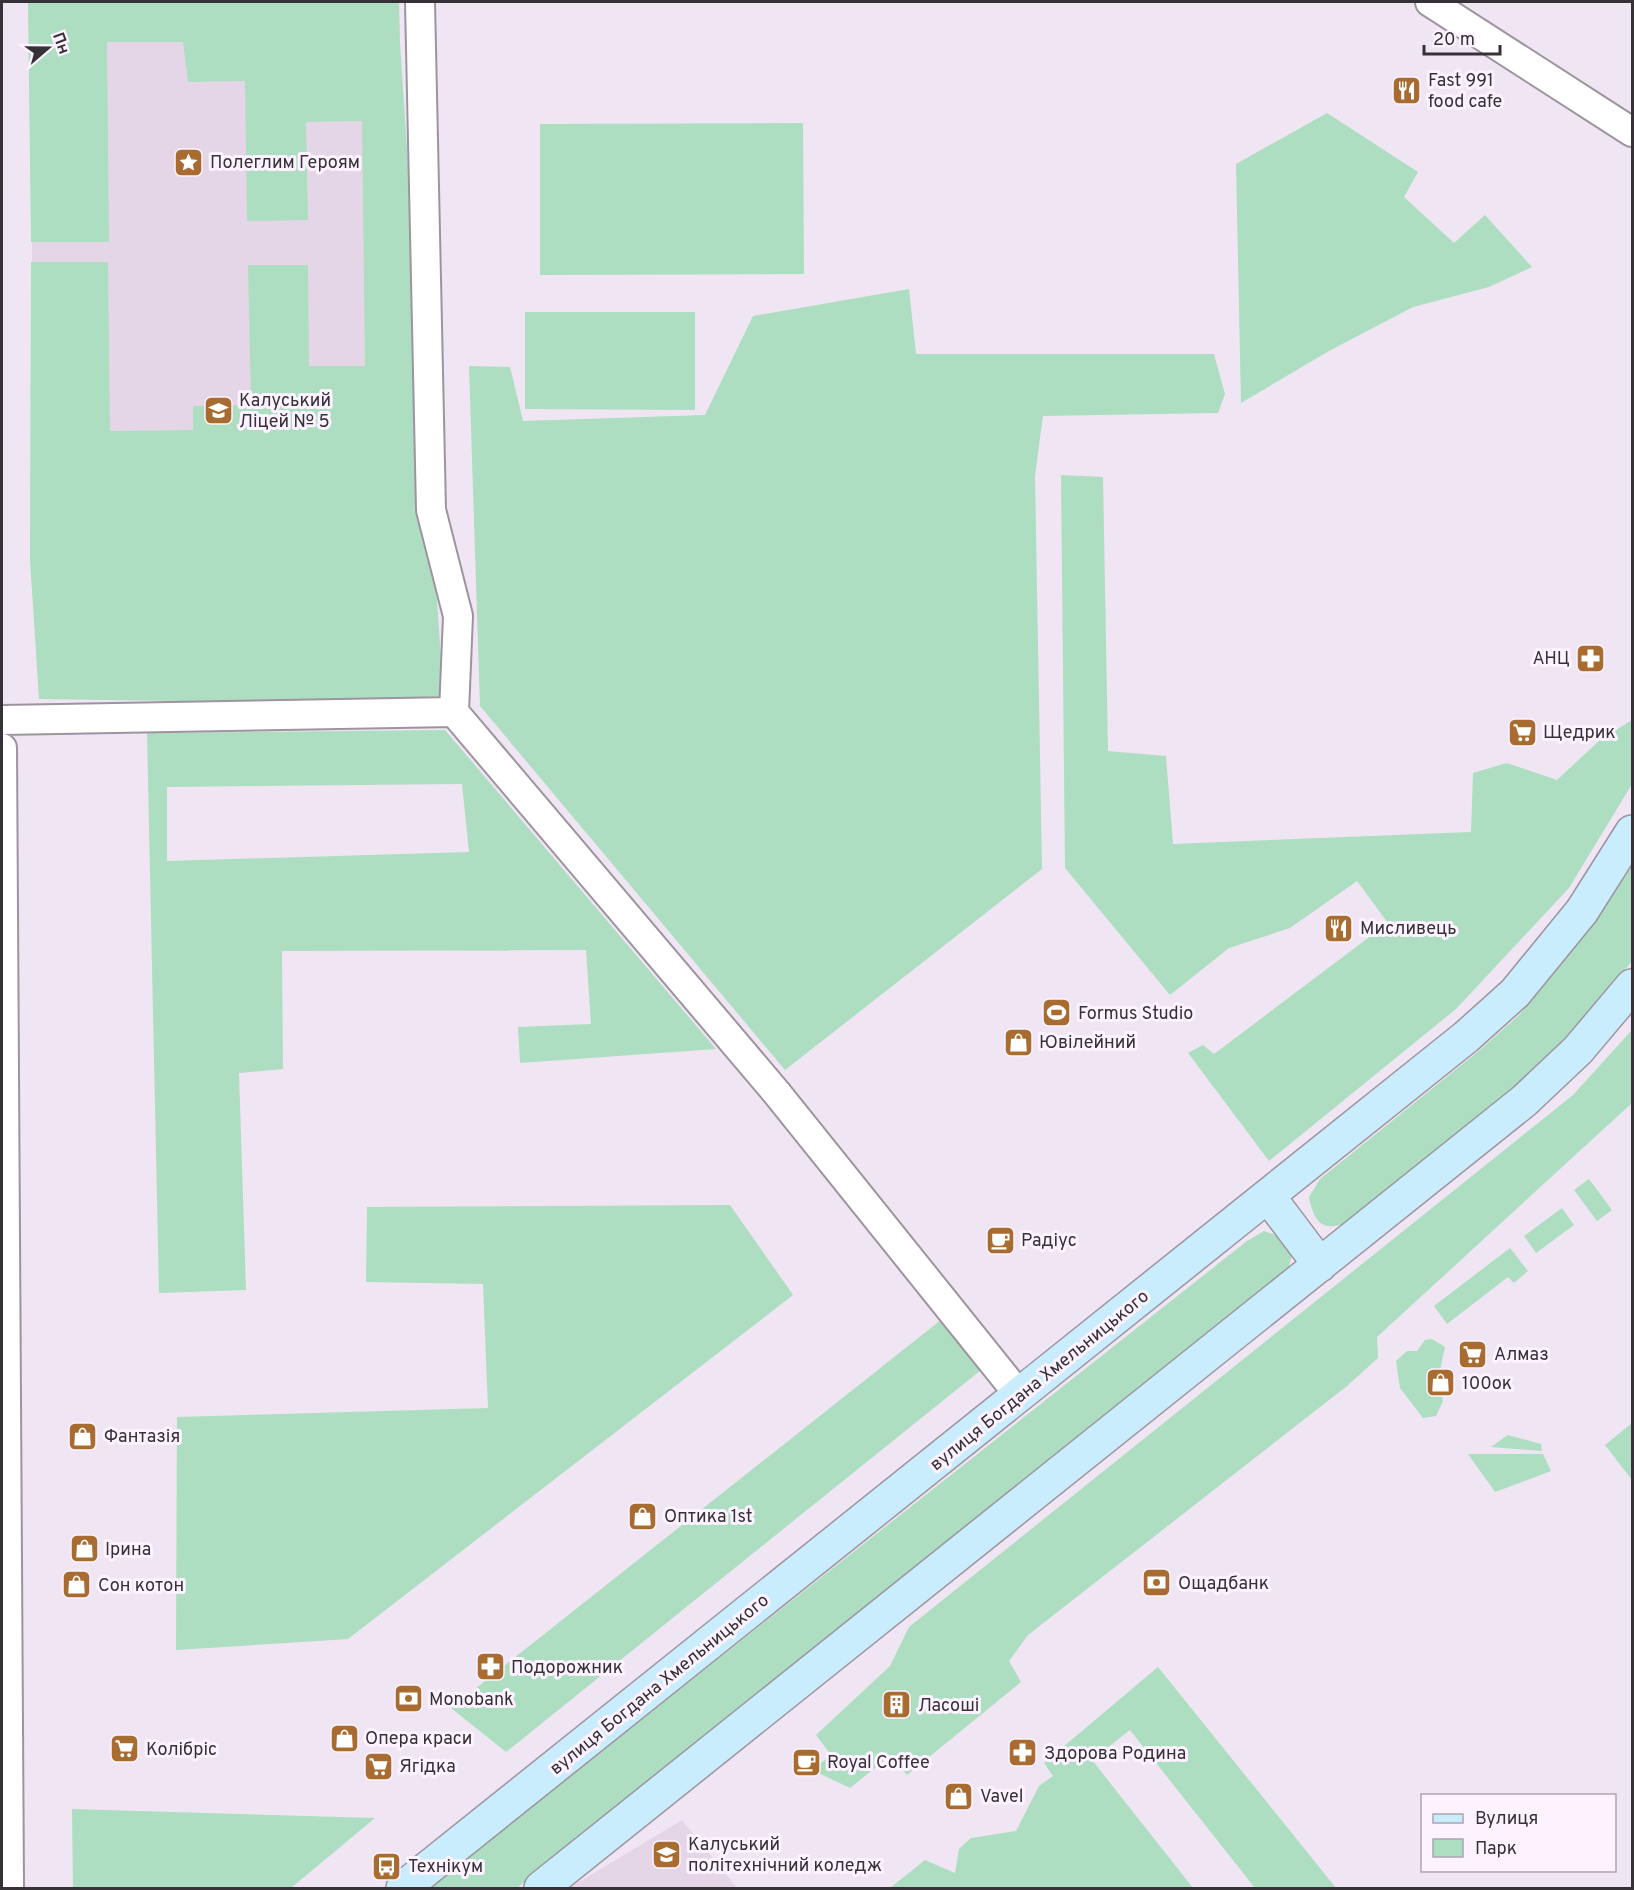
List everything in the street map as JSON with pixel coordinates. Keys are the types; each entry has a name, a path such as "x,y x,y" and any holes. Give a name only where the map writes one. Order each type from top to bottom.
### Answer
{"street":[{"path":"420,2 431,510 458,616 454,712 776,1092 1020,1396"},
{"path":"1430,2 1632,132"},
{"path":"2,720 454,712"},
{"path":"2,748 9,1888"},
{"name":"вулиця Богдана Хмельницького","path":"403,1888 1466,1037 1515,993 1582,911 1632,832"},
{"path":"541,1888 1524,1101 1578,1050 1632,986"},
{"path":"1268,1196 1320,1265"}],"shaded area":[{"name":"Калуський Ліцей № 5","path":"28,2 399,2 407,558 30,560 32,252"},
{"name":"Калуський політехнічний коледж","path":"682,1820 737,1888 569,1888"}],"green space":[{"name":"Калуський Ліцей № 5","path":"28,2 399,2 444,705 39,699 30,560 31,262 108,262 110,431 193,430 193,406 251,405 248,265 308,265 309,366 365,366 362,121 306,122 308,220 247,221 245,81 188,82 183,42 107,42 109,242 31,242"},
{"path":"1327,113 1418,172 1404,197 1454,243 1485,215 1532,267 1489,287 1413,307 1329,351 1241,403 1236,164"},
{"path":"803,123 804,274 540,275 540,124"},
{"path":"909,289 916,354 1214,354 1225,394 1218,413 1043,416 1035,476 1042,869 785,1070 480,706 469,366 510,367 523,421 705,415 753,316"},
{"path":"525,312 695,312 695,410 525,409"},
{"path":"1061,475 1103,477 1108,751 1166,756 1173,844 1471,832 1473,773 1507,763 1557,780 1600,740 1632,720 1632,784 1569,888 1456,1009 1269,1161 1188,1053 1203,1045 1214,1054 1388,923 1357,881 1290,928 1229,948 1170,995 1065,868"},
{"path":"445,730 716,1049 520,1063 518,1027 591,1024 586,950 282,951 283,1069 239,1073 246,1290 159,1293 147,733","holes":["462,784 469,852 167,861 167,787"]},
{"path":"1632,864 1632,961 1590,1014 1548,1060 1354,1220 1336,1226 1323,1225 1318,1221 1309,1197 1320,1179 1480,1050 1520,1014 1595,922"},
{"path":"1632,1030 1632,1103 1377,1337 1378,1358 1347,1386 1028,1635 1009,1661 1021,1682 907,1775 891,1755 850,1788 812,1770 831,1755 816,1735 890,1666 909,1627 1573,1095"},
{"path":"1589,1179 1612,1210 1597,1221 1574,1190"},
{"path":"730,1205 793,1295 348,1639 176,1650 177,1417 488,1408 483,1284 366,1282 367,1207"},
{"path":"1562,1208 1574,1225 1536,1253 1524,1236"},
{"path":"1264,1231 1282,1237 1293,1251 1288,1270 1277,1281 517,1888 428,1888 1247,1241"},
{"path":"1510,1248 1528,1271 1514,1283 1508,1277 1447,1324 1434,1306"},
{"path":"951,1312 991,1362 506,1752 451,1708"},
{"path":"1432,1339 1445,1347 1438,1379 1443,1401 1436,1416 1423,1418 1400,1388 1396,1361 1407,1351 1417,1351 1425,1340"},
{"path":"1632,1423 1632,1480 1605,1445"},
{"path":"1508,1435 1541,1444 1542,1451 1491,1447"},
{"path":"1468,1454 1543,1454 1551,1471 1495,1492"},
{"path":"1158,1667 1336,1888 1255,1888 1130,1730 1092,1760 1193,1888 890,1888 925,1860 955,1873 959,1849 971,1838 1016,1831 1039,1786 1053,1776 1044,1763"},
{"path":"72,1809 375,1818 291,1888 73,1888"}],"place":[{"name":"Fast 991 food cafe","path":"1407,90"},
{"name":"Полеглим Героям","path":"189,162"},
{"name":"Калуський Ліцей № 5","path":"218,410"},
{"name":"АНЦ","path":"1591,658"},
{"name":"Щедрик","path":"1522,732"},
{"name":"Мисливець","path":"1339,928"},
{"name":"Formus Studio","path":"1057,1013"},
{"name":"Ювілейний","path":"1018,1042"},
{"name":"Радіус","path":"1000,1240"},
{"name":"Алмаз","path":"1473,1354"},
{"name":"100ок","path":"1441,1383"},
{"name":"Фантазія","path":"83,1436"},
{"name":"Оптика 1st","path":"643,1516"},
{"name":"Ірина","path":"84,1549"},
{"name":"Ощадбанк","path":"1157,1583"},
{"name":"Сон котон","path":"77,1585"},
{"name":"Подорожник","path":"490,1667"},
{"name":"Monobank","path":"408,1699"},
{"name":"Ласоші","path":"897,1705"},
{"name":"Опера краси","path":"344,1738"},
{"name":"Колібріс","path":"125,1749"},
{"name":"Здорова Родина","path":"1023,1753"},
{"name":"Royal Coffee","path":"806,1762"},
{"name":"Ягідка","path":"378,1766"},
{"name":"Vavel","path":"959,1796"},
{"name":"Калуський політехнічний коледж","path":"667,1854"},
{"name":"Технікум","path":"387,1866"}]}
